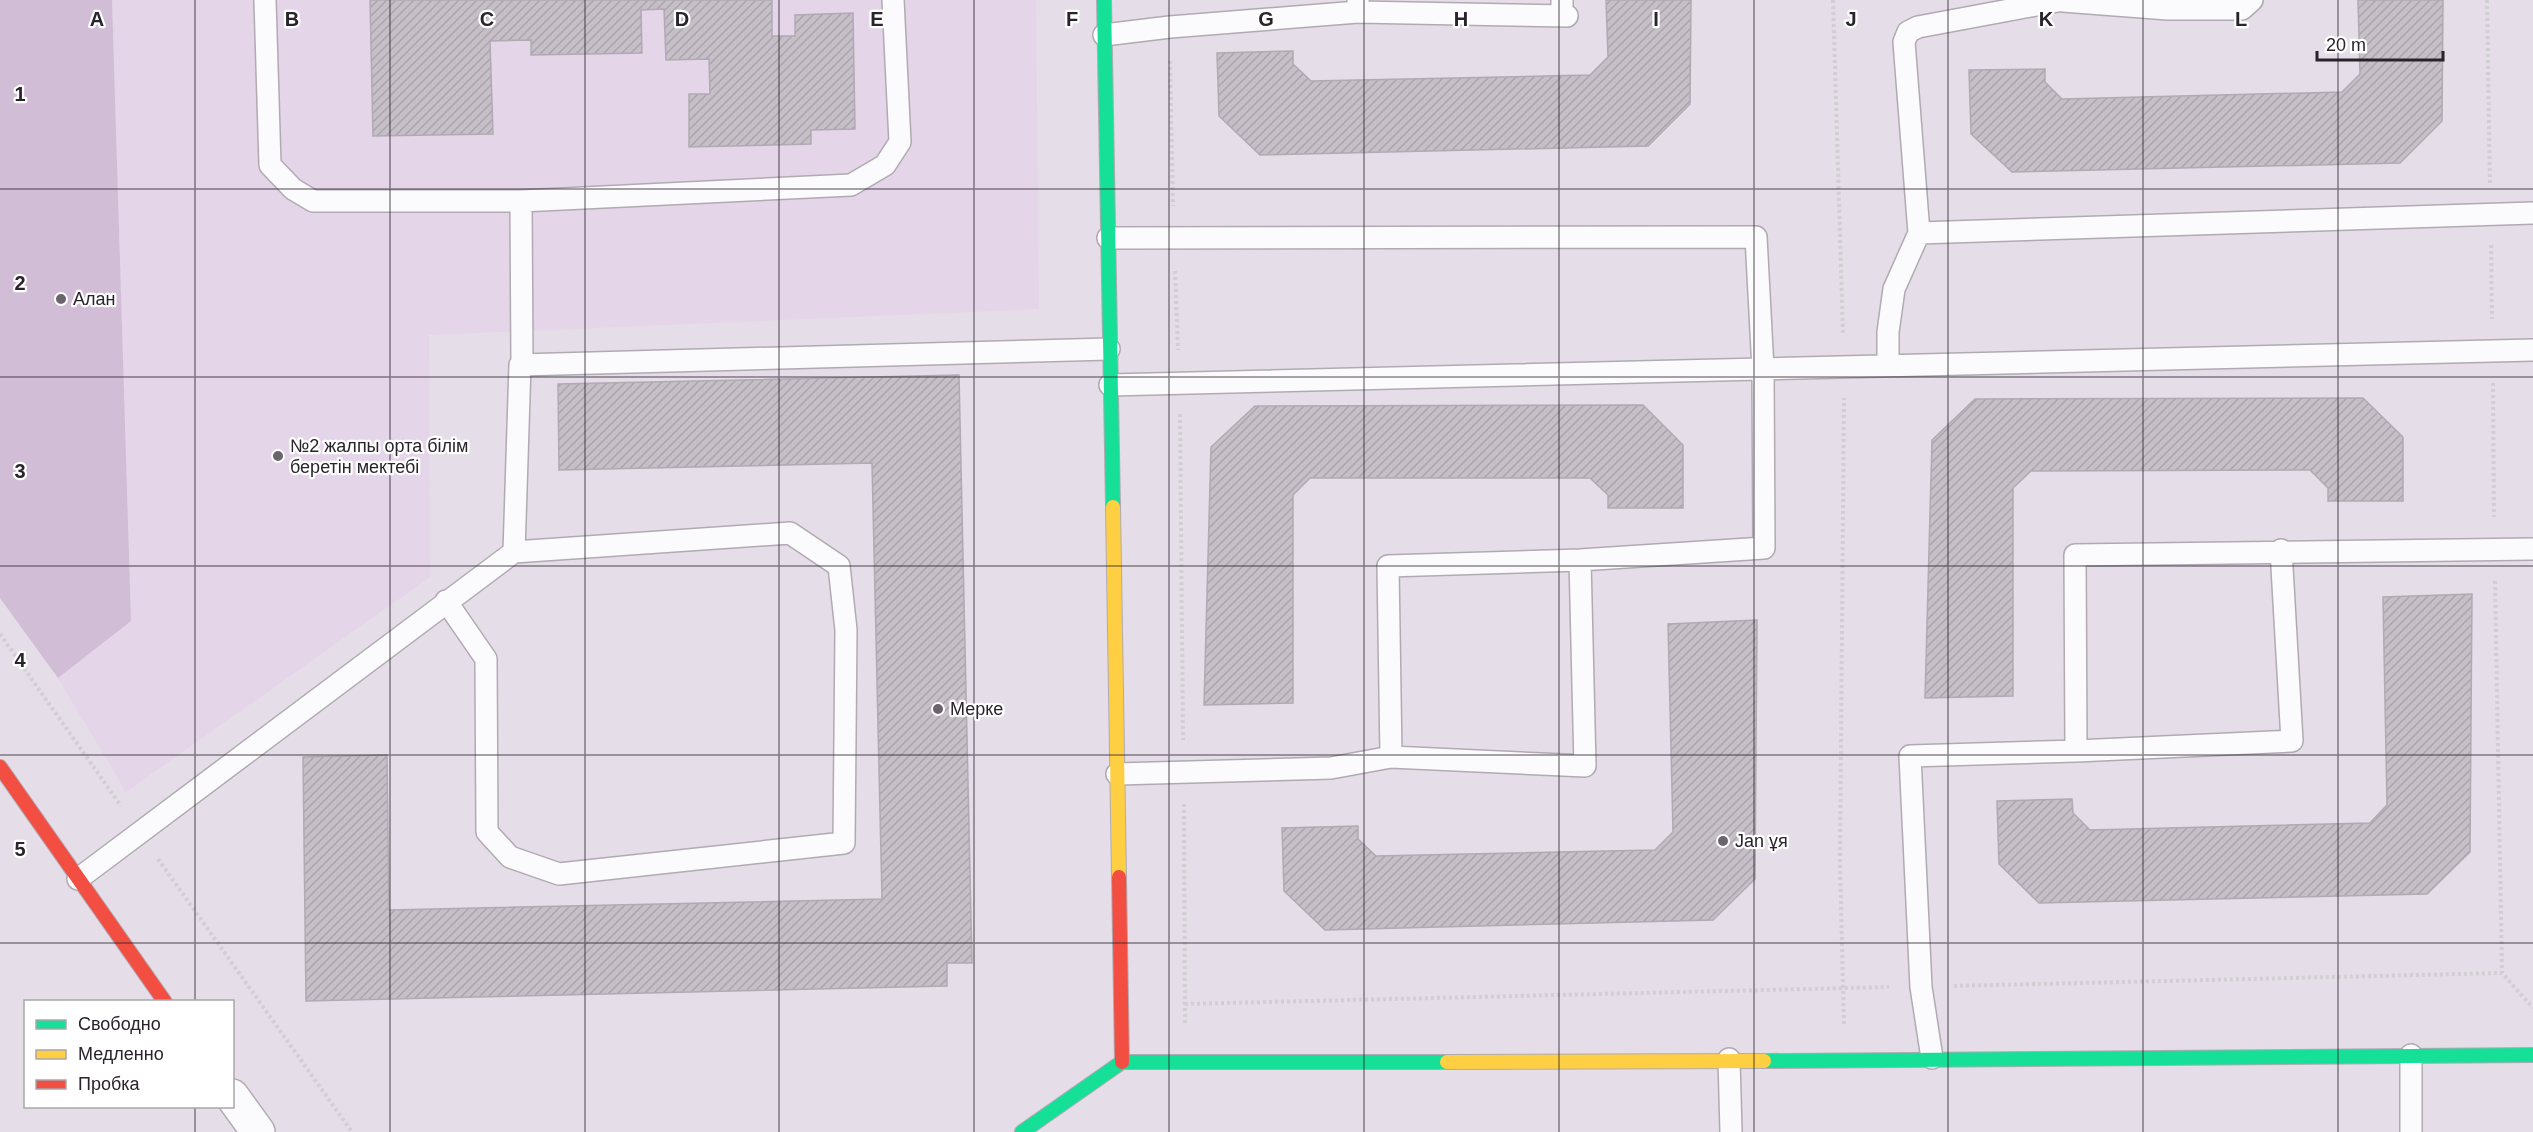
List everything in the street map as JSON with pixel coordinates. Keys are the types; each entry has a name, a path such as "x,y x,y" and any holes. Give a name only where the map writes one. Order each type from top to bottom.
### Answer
{"street":[{"path":"1104,0 1122,1062"},
{"path":"0,767 164,1000"},
{"path":"1022,1132 1122,1062 1729,1059 1843,1061 1932,1058 2533,1055"},
{"path":"234,1099 258,1132"}],"lane":[{"path":"265,0 270,165 293,189 313,201 521,201 851,185 885,165 900,142 893,0"},
{"path":"1104,35 1358,6 1567,16 1562,14 1562,0"},
{"path":"1888,366 1888,332 1894,289 1919,233 1904,42 1908,32 1918,27 2063,1 2168,9 2242,9 2252,0"},
{"path":"514,552 522,364 521,201"},
{"path":"1919,233 2533,213"},
{"path":"1108,238 1756,237 1763,369 1764,548 1580,560 1388,566 1391,757"},
{"path":"522,364 1109,349"},
{"path":"1110,385 2533,350"},
{"path":"78,879 139,832 446,602 514,552 789,533 839,566 846,630 844,843 560,873 510,856 487,832 486,659 446,602"},
{"path":"2076,751 2075,555 2281,550 2533,549"},
{"path":"1932,1058 1921,987 1910,756 2292,741 2281,550"},
{"path":"1117,774 1331,768 1391,757 1585,766 1580,560"},
{"path":"2411,1055 2411,1132"},
{"path":"1729,1059 1731,1132"}],"path":[{"path":"1833,0 1844,367 1840,864 1844,988 1843,1061"},
{"path":"2487,0 2502,973 2533,1008"},
{"path":"1170,27 1173,238 1180,383 1185,1062"},
{"path":"0,634 352,1132"},
{"path":"1185,1004 2502,973"}],"shaded area":[{"name":"Алан","path":"0,0 112,0 131,621 58,678 0,598"},
{"name":"№2 жалпы орта білім беретін мектебі","path":"112,0 1036,0 1039,309 429,335 430,577 126,792 58,678 131,621"}],"building":[{"path":"370,0 772,0 772,36 795,36 795,15 853,13 855,129 811,130 811,144 689,147 689,94 710,94 709,59 666,60 664,9 641,10 642,53 531,55 531,40 490,41 493,134 373,136"},
{"path":"1606,0 1691,0 1690,104 1648,146 1260,155 1219,116 1217,53 1293,51 1293,64 1311,81 1590,75 1608,57"},
{"path":"2358,0 2443,0 2442,121 2400,163 2012,172 1971,134 1969,70 2045,69 2045,82 2062,99 2342,92 2360,74"},
{"path":"959,375 972,963 947,963 947,986 306,1001 303,757 387,755 389,910 882,899 872,463 559,470 558,384"},
{"path":"2363,398 2403,437 2403,501 2328,501 2328,488 2310,470 2031,471 2013,488 2013,696 1925,698 1932,440 1975,399"},
{"path":"1643,405 1683,445 1683,508 1608,508 1608,495 1590,478 1310,478 1293,495 1293,703 1204,705 1211,447 1255,406"},
{"path":"2472,594 2470,852 2427,894 2039,903 1999,864 1997,801 2072,799 2073,813 2090,830 2370,823 2387,805 2383,597"},
{"path":"1757,620 1755,879 1713,920 1325,930 1284,891 1282,828 1358,826 1358,839 1376,856 1655,850 1673,832 1668,624"}],"traffic: fast":[{"path":"1104,0 1113,507"},
{"path":"1764,1061 2533,1055"},
{"path":"1022,1132 1122,1062 1447,1062"}],"traffic: slow":[{"path":"1113,507 1119,877"},
{"path":"1447,1062 1764,1061"}],"traffic: jam":[{"path":"0,767 164,1000"},
{"path":"1119,877 1122,1062"}],"place":[{"name":"Алан","path":"61,299"},
{"name":"№2 жалпы орта білім беретін мектебі","path":"278,456"},
{"name":"Мерке","path":"938,709"},
{"name":"Jan ұя","path":"1723,841"}]}
